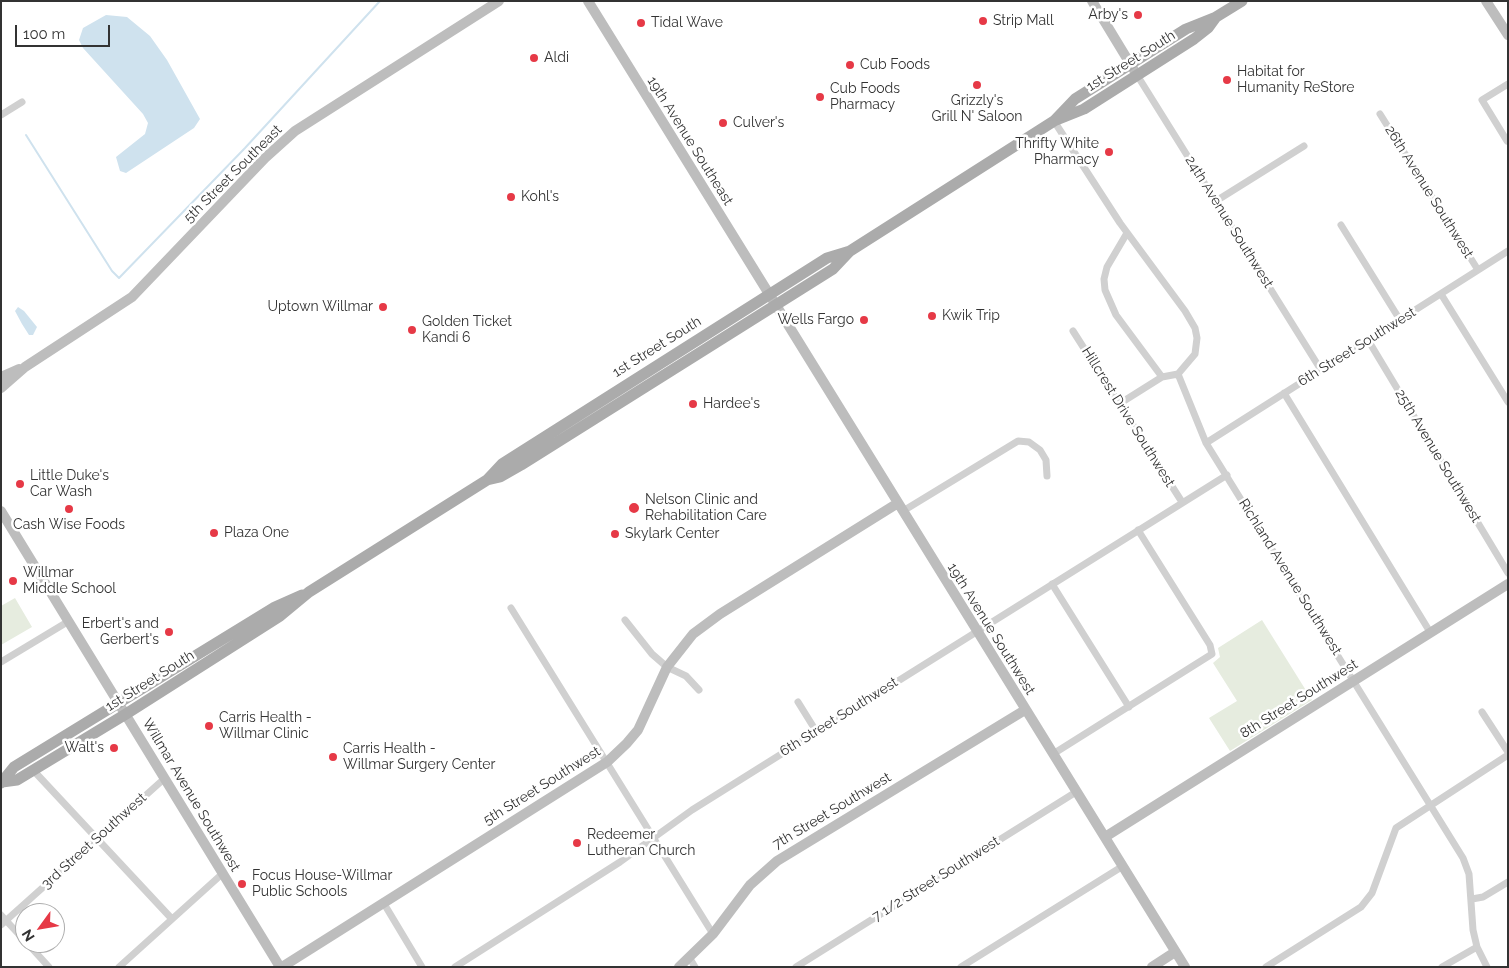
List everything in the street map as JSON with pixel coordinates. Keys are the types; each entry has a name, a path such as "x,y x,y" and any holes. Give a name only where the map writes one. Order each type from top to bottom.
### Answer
{"main road":[{"name":"1st Street South","path":"487,480 500,477 521,465 833,269 850,251 1054,120 1075,99 1193,26 1216,17 1242,1"},
{"name":"1st Street South","path":"1054,120 1084,109 1199,35 1216,17"},
{"name":"1st Street South","path":"2,782 17,780 33,770 275,607 309,592 487,480 502,464 768,294 827,258 850,251"},
{"name":"1st Street South","path":"2,782 14,767 123,709"}],"street":[{"name":"5th Street Southeast","path":"1,388 25,367 132,297 266,158 295,131 499,1"},
{"name":"19th Avenue Southeast","path":"588,1 775,305"},
{"path":"1092,1 1137,75"},
{"path":"1486,1 1508,35"},
{"name":"24th Avenue Southwest","path":"1137,75 1321,370"},
{"path":"1507,141 1482,100 1508,84"},
{"path":"1,115 22,102"},
{"name":"26th Avenue Southwest","path":"1380,114 1478,270"},
{"path":"1054,120 1127,233 1159,275 1195,328 1198,338 1195,354 1178,374 1162,377 1119,404"},
{"path":"1216,201 1304,146"},
{"path":"1341,225 1400,320"},
{"path":"1127,233 1107,267 1104,279 1105,290 1116,315 1162,377"},
{"name":"6th Street Southwest","path":"1206,443 1508,251"},
{"path":"1440,294 1508,402"},
{"name":"19th Avenue Southwest","path":"775,305 1185,967"},
{"name":"Hillcrest Drive Southwest","path":"1073,331 1182,502"},
{"name":"25th Avenue Southwest","path":"1368,340 1508,572"},
{"name":"5th Street Southeast","path":"1,377 25,367"},
{"name":"Richland Avenue Southwest","path":"1178,374 1206,443 1463,858 1469,874 1473,930 1477,946 1487,967"},
{"path":"1284,394 1430,632"},
{"name":"5th Street Southwest","path":"281,967 607,762 628,743 638,730 667,667 690,637 712,619 900,507 1018,440 1029,442 1043,455 1047,463 1047,476"},
{"name":"6th Street Southwest","path":"455,967 620,862 692,810 1227,475"},
{"name":"Willmar Avenue Southwest","path":"1,511 222,874 281,967"},
{"path":"1053,754 1208,658 1213,652 1138,530"},
{"path":"1052,584 1129,707"},
{"name":"8th Street Southwest","path":"1105,838 1508,584"},
{"path":"511,608 712,934"},
{"path":"625,620 646,648 667,667 686,676 699,690"},
{"path":"1,662 69,621"},
{"path":"798,702 816,731"},
{"name":"7th Street Southwest","path":"679,967 712,934 750,885 777,861 1026,710"},
{"path":"1266,967 1361,907 1372,892 1396,828 1508,754 1482,712"},
{"path":"33,770 172,919"},
{"name":"3rd Street Southwest","path":"3,920 164,778"},
{"name":"7 1/2 Street Southwest","path":"796,967 1076,792"},
{"path":"961,967 1122,866"},
{"path":"119,967 222,874"},
{"path":"1472,899 1483,897 1508,882"},
{"path":"382,902 422,967"},
{"path":"3,920 15,931"},
{"path":"1442,967 1477,946"},
{"path":"1152,967 1175,952"},
{"path":"36,953 49,967"},
{"path":"689,957 695,967"}],"shaded area":[{"path":"15,598 32,627 1,645 1,606"},
{"path":"1262,620 1312,700 1230,751 1209,718 1237,701 1213,663 1220,657 1218,648"}],"water":[{"path":"106,15 127,17 150,36 167,60 200,119 194,128 126,173 120,171 116,157 145,134 148,123 143,114 83,48 79,40 83,28"},
{"path":"18,307 24,311 37,327 33,335 29,335 15,311"}],"waterway":[{"path":"26,135 112,271 119,278 245,148 380,1"}],"place":[{"name":"Arby's","path":"1138,15"},
{"name":"Strip Mall","path":"983,21"},
{"name":"Tidal Wave","path":"641,23"},
{"name":"Aldi","path":"534,58"},
{"name":"Cub Foods","path":"850,65"},
{"name":"Habitat for Humanity ReStore","path":"1227,80"},
{"name":"Grizzly's Grill N' Saloon","path":"977,85"},
{"name":"Cub Foods Pharmacy","path":"820,97"},
{"name":"Culver's","path":"723,123"},
{"name":"Thrifty White Pharmacy","path":"1109,152"},
{"name":"Kohl's","path":"511,197"},
{"name":"Uptown Willmar","path":"383,307"},
{"name":"Kwik Trip","path":"932,316"},
{"name":"Wells Fargo","path":"864,320"},
{"name":"Golden Ticket Kandi 6","path":"412,330"},
{"name":"Hardee's","path":"693,404"},
{"name":"Little Duke's Car Wash","path":"20,484"},
{"name":"Nelson Clinic and Rehabilitation Care","path":"634,508"},
{"name":"Cash Wise Foods","path":"69,509"},
{"name":"Plaza One","path":"214,533"},
{"name":"Skylark Center","path":"615,534"},
{"name":"Willmar Middle School","path":"13,581"},
{"name":"Erbert's and Gerbert's","path":"169,632"},
{"name":"Carris Health - Willmar Clinic","path":"209,726"},
{"name":"Walt's","path":"114,748"},
{"name":"Carris Health - Willmar Surgery Center","path":"333,757"},
{"name":"Redeemer Lutheran Church","path":"577,843"},
{"name":"Focus House-Willmar Public Schools","path":"242,884"}]}
